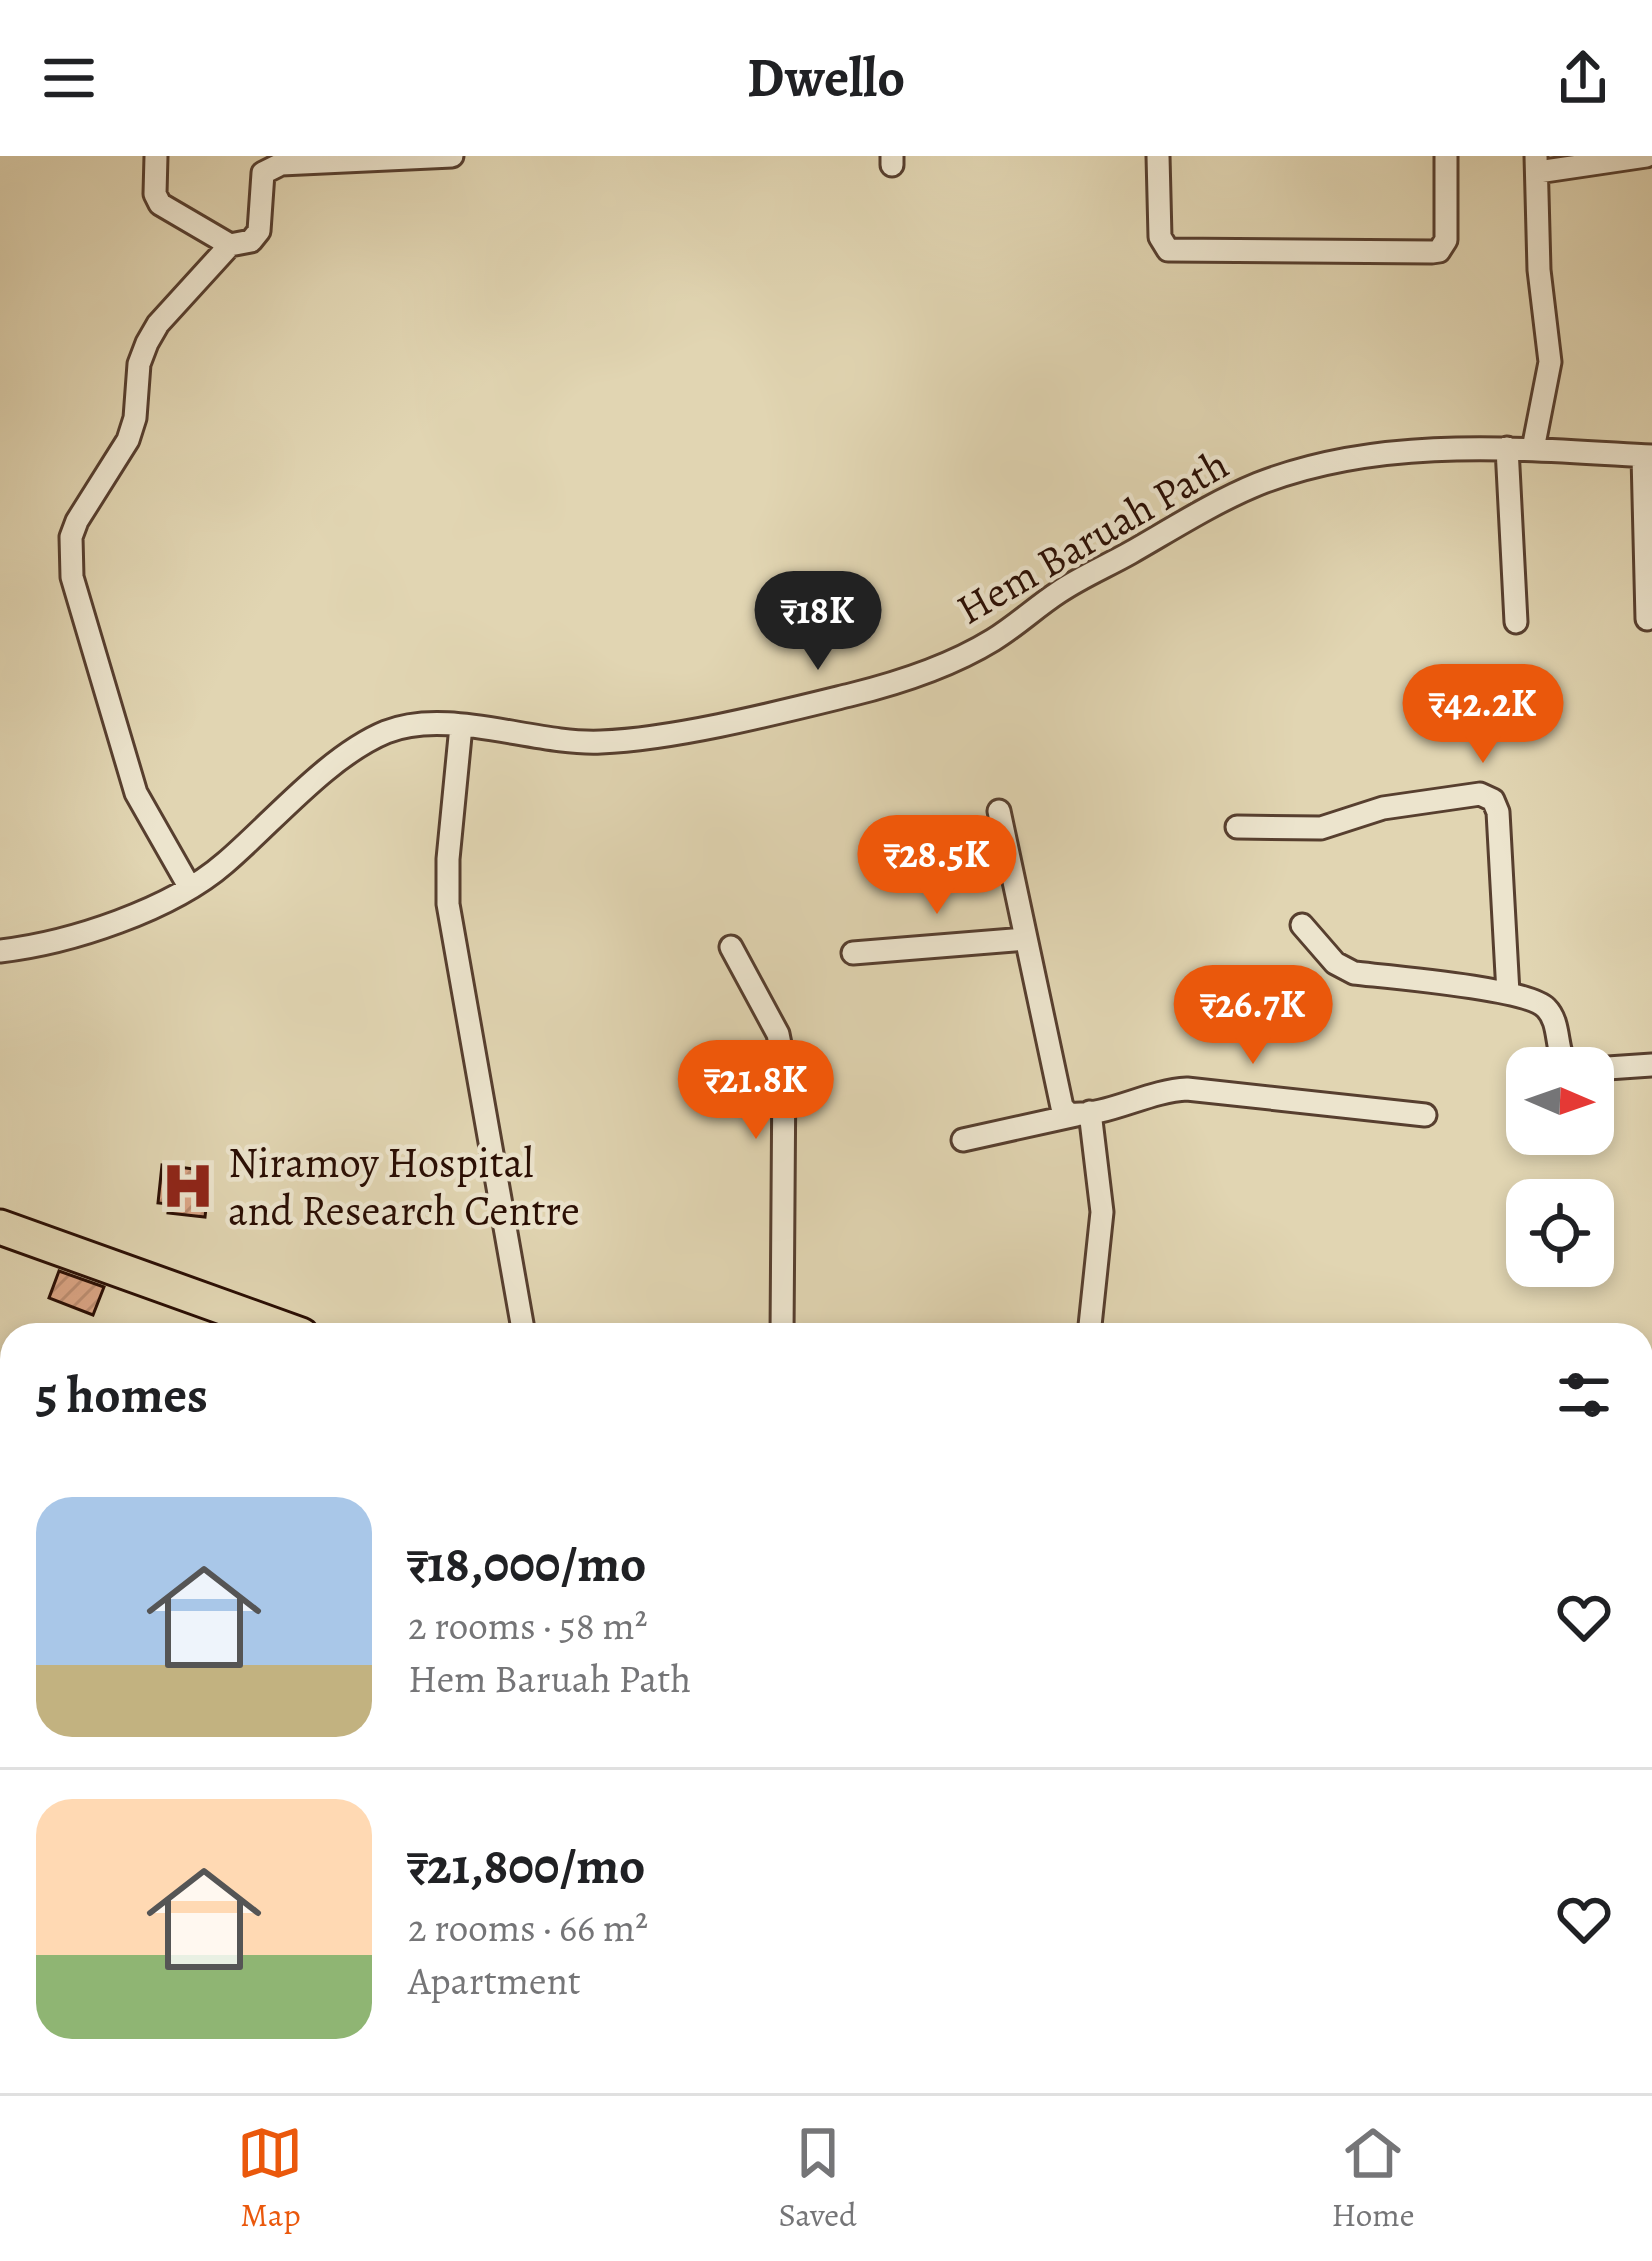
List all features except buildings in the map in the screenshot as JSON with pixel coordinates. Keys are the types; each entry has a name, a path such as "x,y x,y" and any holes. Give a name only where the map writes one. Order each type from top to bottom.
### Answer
{"main road":[{"path":"0,1227 264,1323"}],"street":[{"path":"156,156 154,184 160,204 230,245"},
{"path":"190,888 136,793 72,578 71,537 128,440 139,364 158,324 230,245 251,241 259,231 263,173 270,167 452,156"},
{"path":"1158,156 1160,237 1168,250 1432,252 1444,247 1446,240 1446,156"},
{"path":"1533,449 1550,362 1539,270 1537,164 1646,156"},
{"path":"1507,448 1516,622"},
{"name":"Hem Baruah Path","path":"0,951 89,933 190,888 220,868 332,767 376,737 410,726 461,726 562,740 620,741 849,695 906,679 968,653 1060,591 1257,485 1300,471 1408,452 1507,448 1648,456"},
{"path":"1647,619 1648,456"},
{"path":"461,726 448,904 522,1323"},
{"path":"1237,827 1322,828 1383,808 1480,794 1493,800 1498,812 1508,993"},
{"path":"999,811 1062,1107 1083,1113"},
{"path":"1302,925 1335,963 1354,973 1508,993 1545,1006 1558,1047"},
{"path":"853,952 1026,939"},
{"path":"731,947 778,1034 784,1064 782,1323"},
{"path":"1614,1068 1652,1065"},
{"path":"963,1140 1166,1090 1425,1115"},
{"path":"1083,1113 1102,1212 1090,1323"}],"place":[{"name":"Niramoy Hospital and Research Centre","path":"188,1186"}]}
